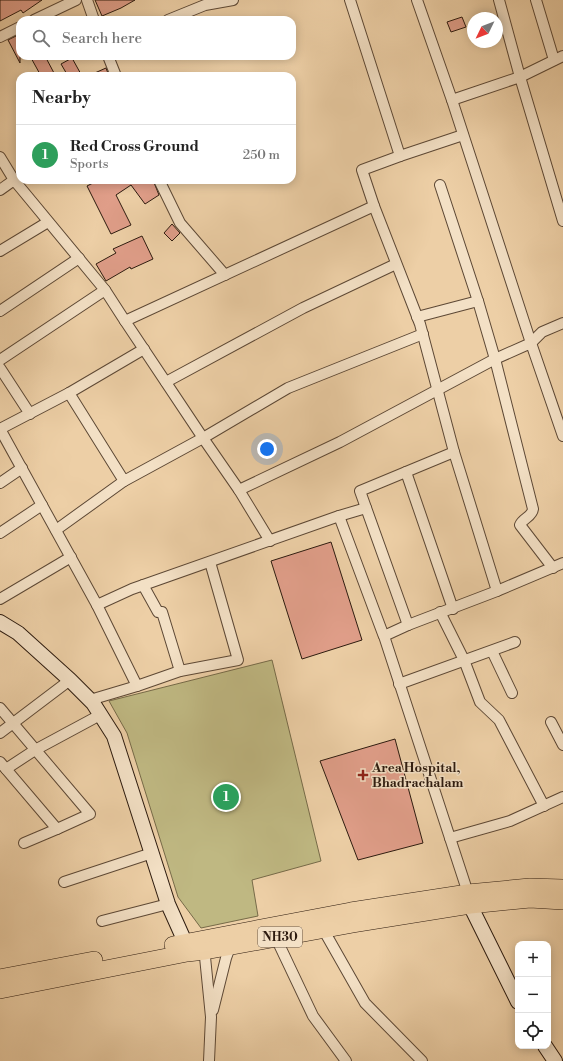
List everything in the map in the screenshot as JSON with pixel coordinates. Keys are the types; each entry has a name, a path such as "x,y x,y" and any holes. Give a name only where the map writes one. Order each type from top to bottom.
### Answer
{"highway":[{"name":"NH30","path":"229,941 276,938 530,887 562,898"},
{"name":"NH30","path":"0,978 229,941 351,911 469,899"},
{"name":"NH30","path":"0,990 186,948"}],"street":[{"path":"42,16 76,0"},
{"path":"87,0 93,16"},
{"path":"176,16 200,3 233,0"},
{"path":"350,0 400,156"},
{"path":"417,0 452,100 531,343 563,436"},
{"path":"498,0 563,221"},
{"path":"452,100 520,77 558,58 536,0"},
{"path":"0,37 16,29"},
{"path":"110,60 114,72"},
{"path":"463,135 362,170 374,206 423,334 454,452 497,591"},
{"path":"0,157 16,182"},
{"path":"0,190 14,180"},
{"path":"17,184 105,290 239,490 270,541"},
{"path":"161,184 180,223 225,275"},
{"path":"384,636 440,612 453,609 559,567 520,525 522,521 532,513 533,509 495,359 478,301 440,185"},
{"path":"125,320 374,206"},
{"path":"0,251 48,222"},
{"path":"0,311 78,258"},
{"path":"166,382 304,308 396,264"},
{"path":"0,360 105,290"},
{"path":"417,317 478,301"},
{"path":"239,490 340,442 495,359 531,343 542,332 563,323"},
{"path":"56,530 124,481 203,438 288,388 423,334"},
{"path":"137,686 71,556 0,429 69,394 144,349"},
{"path":"0,368 30,414"},
{"path":"69,394 124,481"},
{"path":"408,625 360,491 454,452"},
{"path":"0,483 22,468"},
{"path":"406,472 453,609"},
{"path":"0,533 42,505"},
{"path":"97,605 143,585 339,516 366,508"},
{"path":"339,516 384,636 469,899 515,996"},
{"path":"0,599 71,556"},
{"path":"90,700 180,671 238,660 210,562"},
{"path":"143,585 158,612 162,612 180,671"},
{"path":"440,612 464,660 480,702 499,720 544,806"},
{"path":"0,622 18,634 70,680 90,700 114,736 168,904 186,948"},
{"path":"399,684 515,642"},
{"path":"492,651 512,693"},
{"path":"0,733 70,680"},
{"path":"0,708 90,814 24,843"},
{"path":"57,829 3,766 100,715"},
{"path":"551,722 563,746"},
{"path":"450,838 510,821 563,796"},
{"path":"64,882 152,853"},
{"path":"102,921 168,904"},
{"path":"323,929 365,1003 422,1061"},
{"path":"276,938 313,1016 346,1061"},
{"path":"209,1061 212,1017 229,941"},
{"path":"204,945 212,1017"},
{"path":"547,1049 555,1061"}],"shaded area":[{"path":"272,660 321,861 252,880 258,916 201,928 178,897 127,733 109,701"}],"building":[{"path":"0,0 42,0 23,13 21,10 0,21"},
{"path":"95,0 135,0 102,16"},
{"path":"462,17 466,27 451,32 447,22"},
{"path":"16,36 16,55 8,40"},
{"path":"32,60 47,60 53,72 39,72"},
{"path":"68,60 73,60 80,72 66,72 61,64"},
{"path":"106,68 108,72 97,72"},
{"path":"91,184 155,184 159,195 145,204 131,185 116,195 131,225 111,234 87,186"},
{"path":"172,224 180,233 172,241 164,233"},
{"path":"142,236 153,259 131,269 130,267 106,281 96,264 116,253 113,249"},
{"path":"331,542 362,640 302,659 271,561"},
{"path":"395,739 423,843 358,860 320,761"}],"place":[{"name":"Area Hospital, Bhadrachalam","path":"363,775"},
{"name":"Red Cross Ground","path":"226,797"}]}
